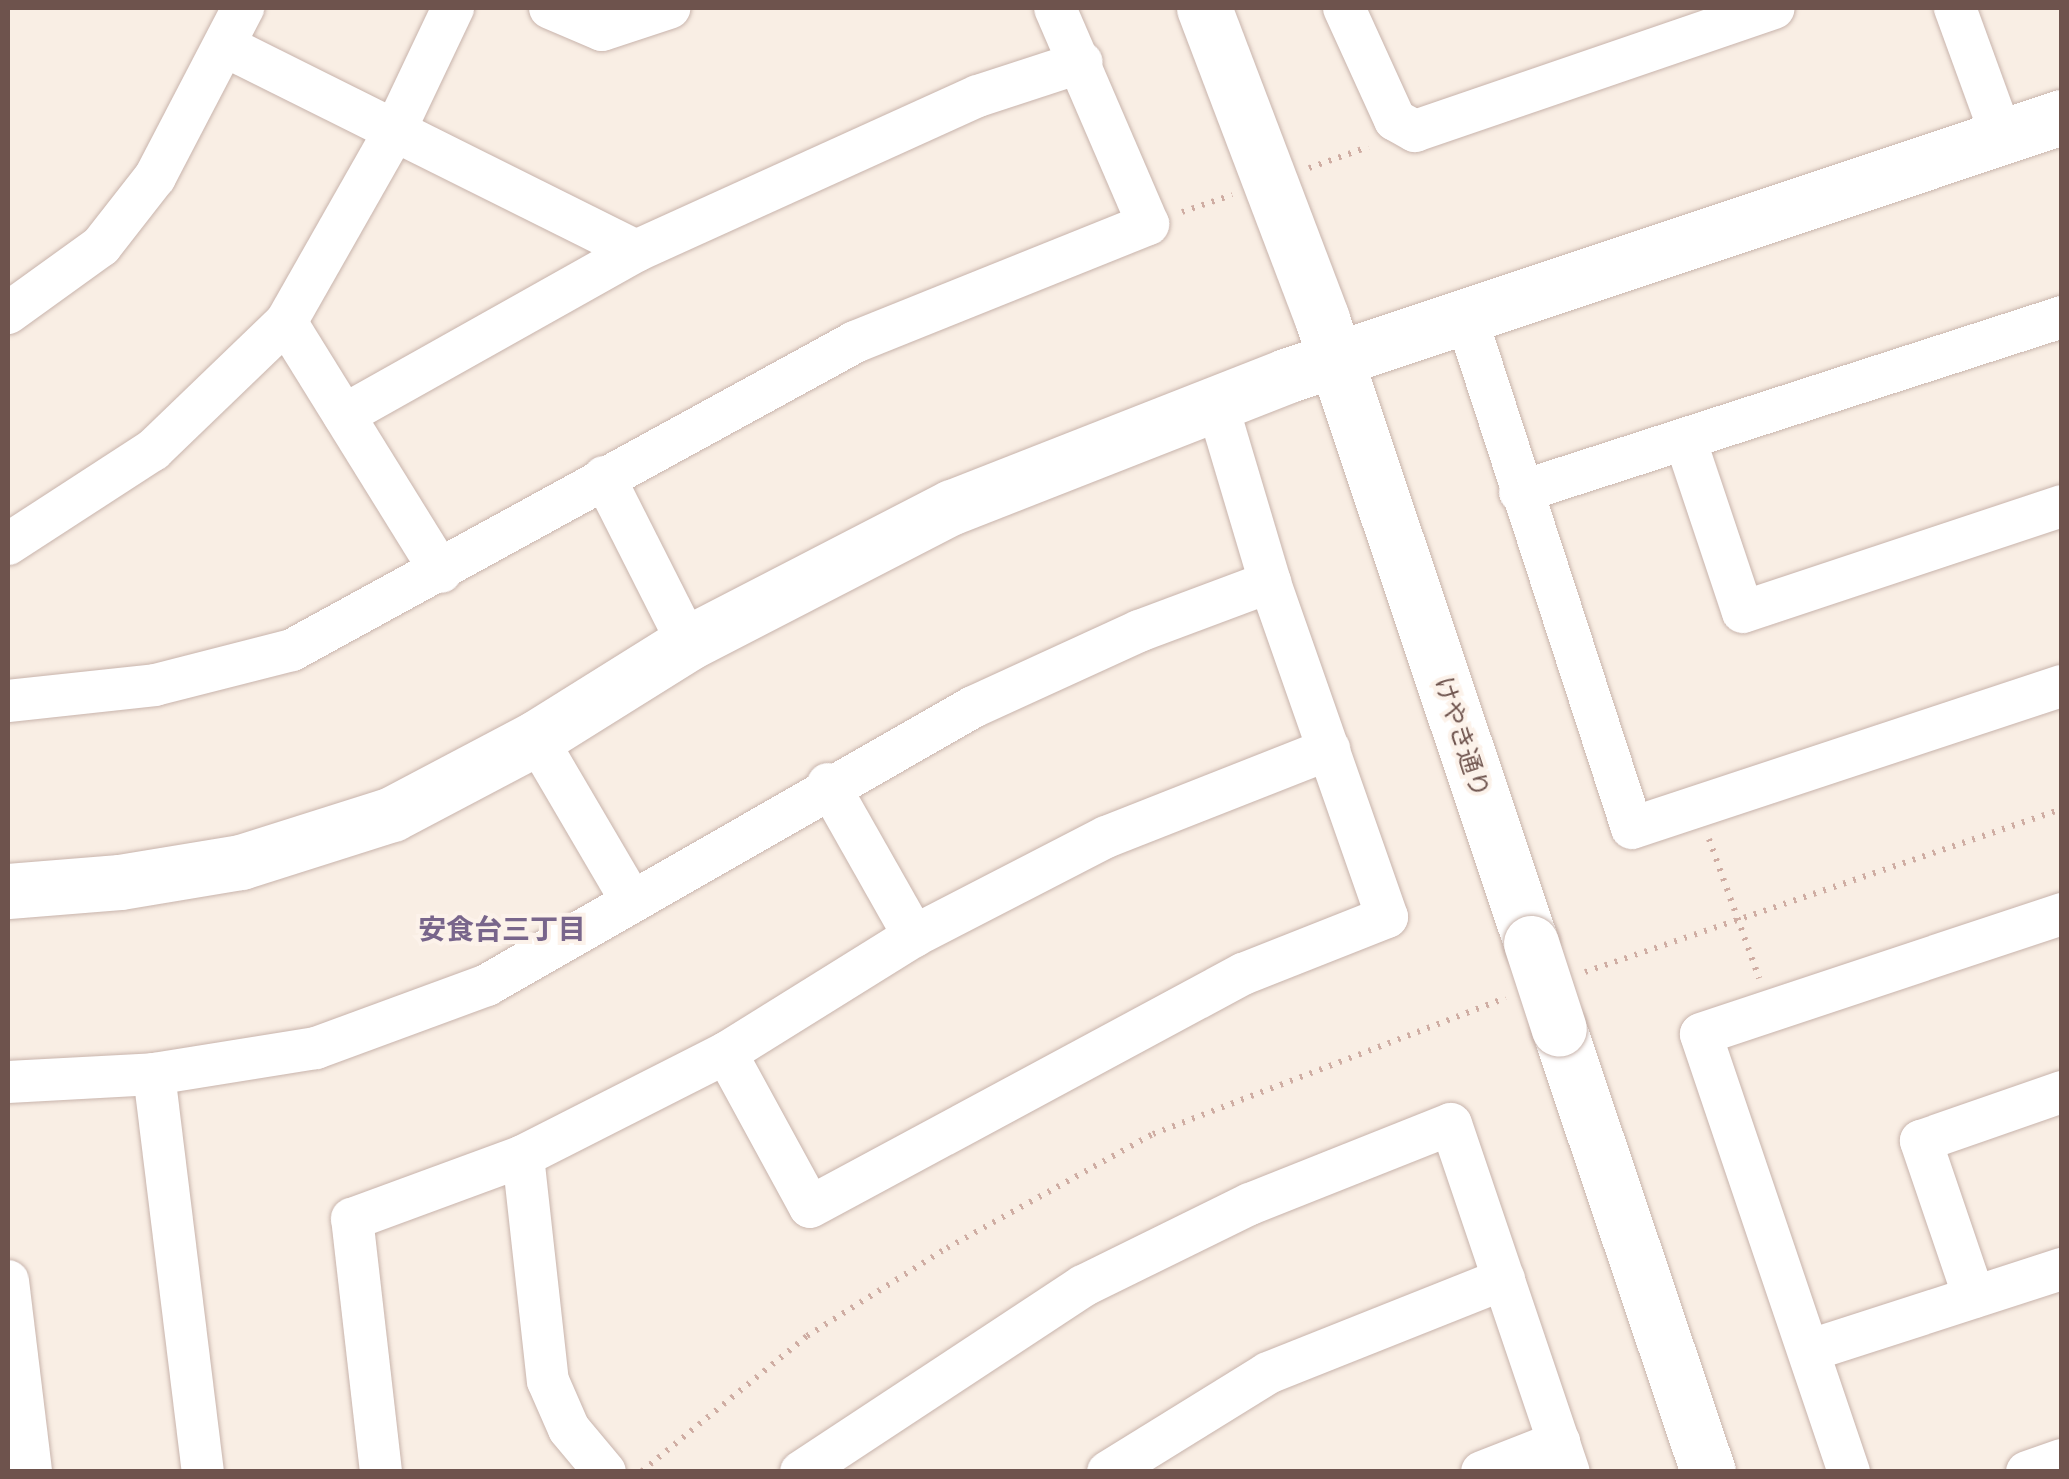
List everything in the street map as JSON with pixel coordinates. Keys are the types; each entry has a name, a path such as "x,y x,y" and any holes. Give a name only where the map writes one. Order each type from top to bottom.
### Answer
{"street":[{"path":"8,314 101,246 156,177 227,46 243,8"},
{"path":"8,544 153,450 286,322 396,128 454,8"},
{"path":"550,8 602,30 670,8"},
{"path":"8,701 156,685 292,650 441,572 604,476 855,342 1148,224 1082,62 1055,8"},
{"name":"けやき通り","path":"1204,8 1336,359 1525,968 1560,1029 1708,1472"},
{"path":"1344,8 1395,120 1414,131 1774,8"},
{"path":"1955,8 2002,137"},
{"path":"227,46 636,250"},
{"path":"344,416 636,250 978,96 1082,62"},
{"path":"8,891 120,882 241,862 392,814 536,738 688,643 952,508 1216,401 2062,117"},
{"path":"1466,317 1632,828 2062,686"},
{"path":"1520,492 2062,318"},
{"path":"286,322 441,572"},
{"path":"726,1052 810,1207 1242,974 1388,917 1270,582 1216,401"},
{"path":"1686,438 1744,612 2062,506"},
{"path":"604,476 688,643"},
{"path":"8,1082 154,1074 316,1048 487,985 828,784 973,707 1139,631 1270,582"},
{"path":"536,738 631,900"},
{"path":"381,1472 352,1218 524,1156 726,1052 914,936 1106,837 1329,750"},
{"path":"828,784 914,936"},
{"path":"1850,1472 1702,1034 2062,914"},
{"path":"154,1074 203,1472"},
{"path":"1974,1298 1921,1141 2062,1092"},
{"path":"801,1472 1083,1286 1250,1204 1451,1124 1564,1457 1482,1472"},
{"path":"524,1156 548,1381 569,1429 606,1472"},
{"path":"1810,1350 2062,1269"},
{"path":"1108,1472 1268,1374 1504,1279"},
{"path":"8,1281 31,1472"},
{"path":"2027,1472 2062,1460"}],"path":[{"path":"1697,806 1772,1012"},
{"path":"1574,976 2062,809"},
{"path":"641,1472 807,1336 946,1248 1153,1134 1525,968"}],"district":[{"name":"安食台三丁目","path":"502,929"}]}
